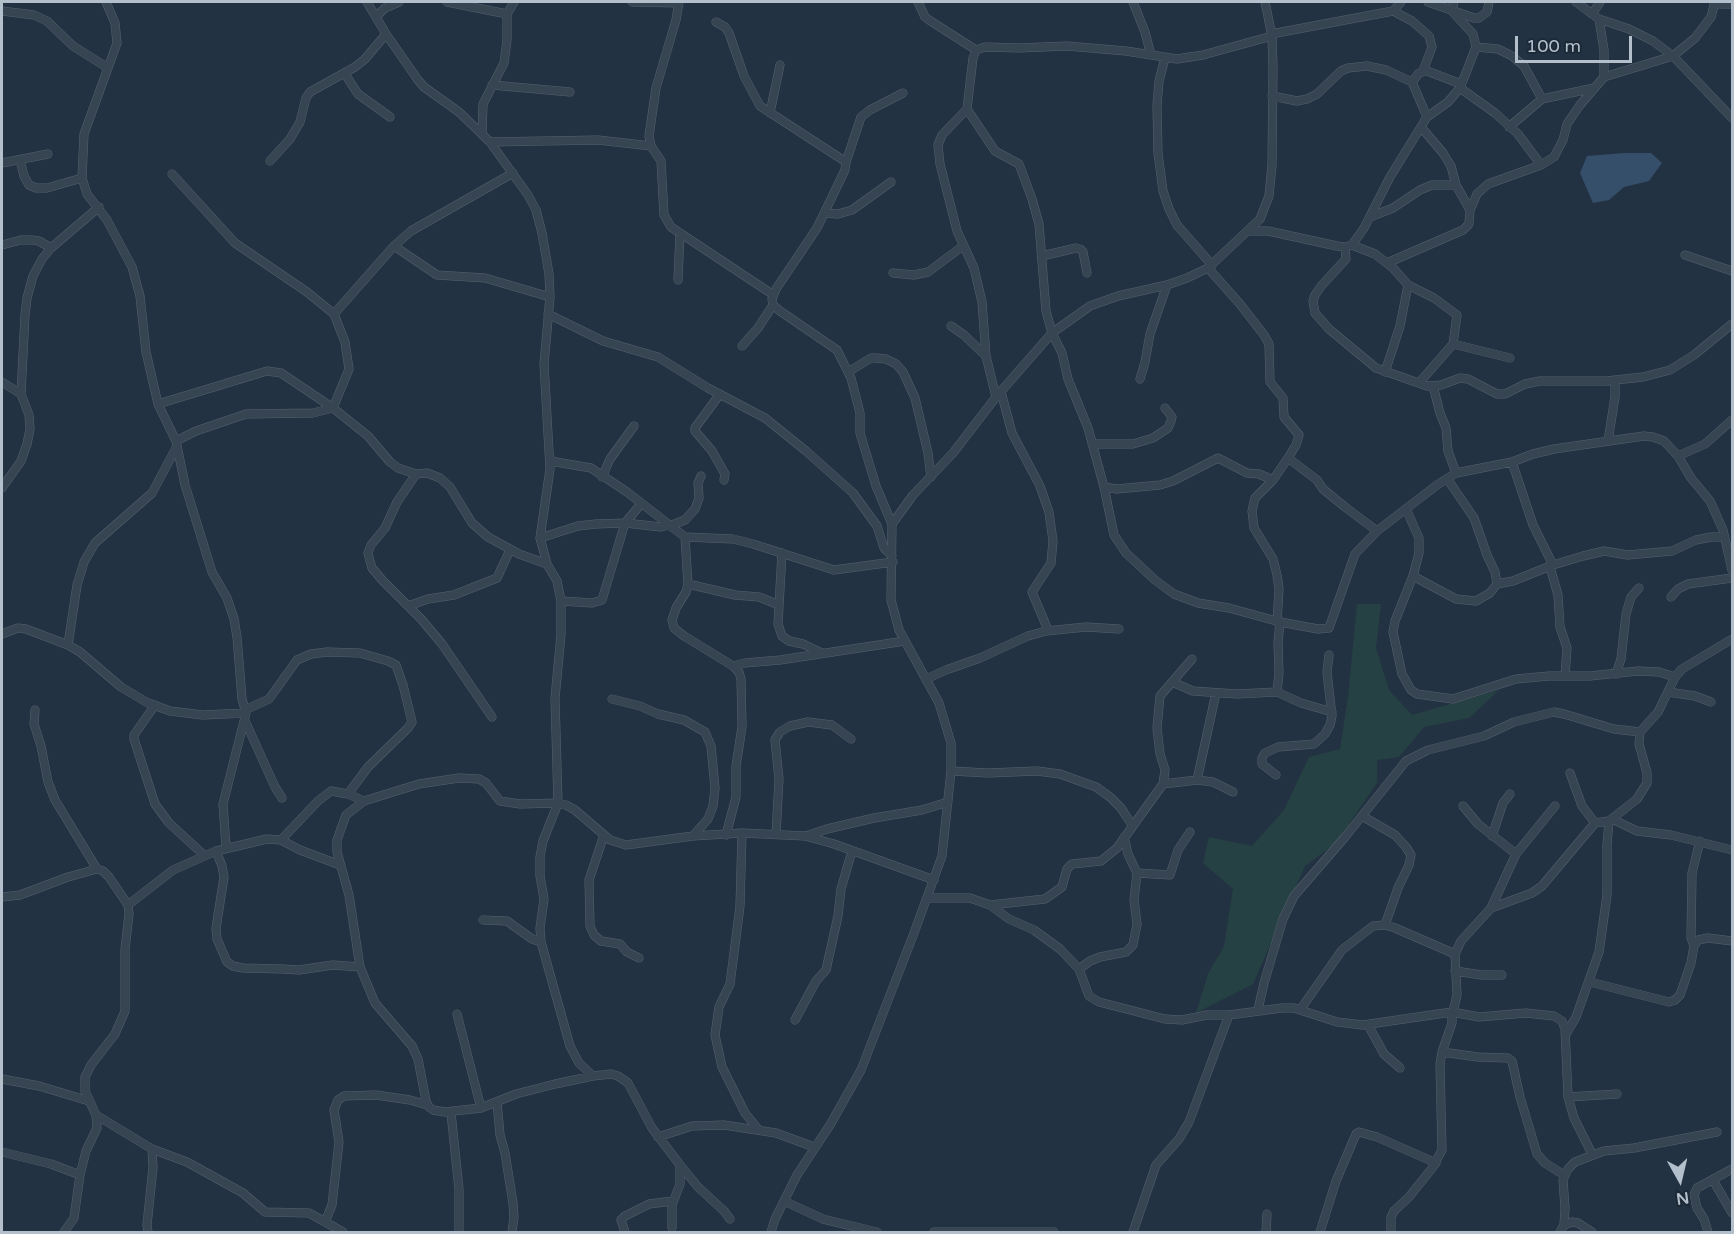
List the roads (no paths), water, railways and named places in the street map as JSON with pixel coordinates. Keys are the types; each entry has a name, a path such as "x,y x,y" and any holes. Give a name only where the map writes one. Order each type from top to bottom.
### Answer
{"street":[{"path":"106,2 117,34 114,54 84,134 82,178 87,194 99,207 132,267 137,282 143,312 146,352 158,404 176,445 185,485 212,572 227,598 234,619 245,715 275,787 282,798"},
{"path":"367,2 386,34 424,87 459,112 490,142 536,210 549,274 550,297 544,364 550,461 548,493 540,537 547,564 557,581 561,601 561,635 555,698 558,802 543,841 540,856 540,876 544,899 540,928 541,942 570,1046 579,1063 593,1076"},
{"path":"376,17 385,8 399,2"},
{"path":"447,2 507,14"},
{"path":"482,134 483,104 504,63 507,14 514,2"},
{"path":"632,2 679,2 656,88 650,126 651,146 661,161 664,215 671,227 772,294"},
{"path":"918,2 925,17 976,50 1058,45 1177,59 1355,16 1393,11 1412,21 1429,36 1432,47 1424,71 1419,73 1412,82"},
{"path":"1133,2 1151,55"},
{"path":"892,524 913,495 953,453 998,394 1052,333 1090,306 1118,296 1167,285 1210,266 1260,219 1269,196 1272,96 1272,35 1265,2"},
{"path":"1393,11 1401,2"},
{"path":"1428,2 1479,18 1487,12 1489,2"},
{"path":"1452,10 1454,2"},
{"path":"1576,2 1599,19 1629,29 1653,41 1673,56 1732,118"},
{"path":"1592,14 1600,2"},
{"path":"663,3 676,20"},
{"path":"1387,263 1463,230 1469,224 1470,210 1477,194 1488,184 1541,165 1554,157 1563,140 1567,124 1604,77 1673,56 1695,38 1712,17 1714,3 1732,4"},
{"path":"1452,10 1473,34 1476,47 1461,86 1448,102 1427,117 1390,177 1370,217 1349,246 1346,259 1315,296 1313,301 1315,313 1329,329 1376,368 1385,372 1433,386 1460,378 1468,379 1497,394 1505,394 1525,384 1540,381 1616,380 1643,377 1670,370 1732,324"},
{"path":"2,11 34,15 47,21 73,46 108,68"},
{"path":"1599,19 1604,50 1604,77"},
{"path":"716,22 725,27 729,33 744,76 759,106 846,162"},
{"path":"270,161 290,139 300,122 306,98 310,92 345,74 365,59 386,34"},
{"path":"1476,47 1498,49 1512,56 1524,66 1542,99"},
{"path":"976,50 967,109 942,135 938,145 940,164 963,246 974,268 982,302 986,356 1012,434 1040,486 1049,512 1053,541 1051,563 1032,592 1048,630"},
{"path":"1165,58 1159,81 1158,153 1163,191 1169,209 1177,225 1257,324 1269,344 1270,382 1283,398 1284,417 1299,435 1296,446 1273,480 1255,498 1252,511 1254,528 1273,560 1279,589 1277,692"},
{"path":"770,113 780,65"},
{"path":"1272,96 1297,101 1307,99 1327,86 1341,71 1366,66 1386,70 1412,82 1427,117"},
{"path":"1424,71 1461,86 1495,112 1528,145 1541,165"},
{"path":"345,74 358,94 390,117"},
{"path":"492,85 570,92"},
{"path":"1509,127 1542,99 1594,88"},
{"path":"742,346 773,305 772,294 824,213 845,170 861,117 903,93"},
{"path":"967,109 995,151 1021,168 1037,216 1047,311 1052,333 1062,353 1068,379 1088,428 1114,535 1126,553 1174,594 1198,603 1229,608 1279,622 1318,629 1329,628 1355,554 1377,531 1456,473 1512,462 1522,457 1554,449 1653,437 1664,441 1678,456 1691,478 1710,501 1724,537 1732,570"},
{"path":"1421,127 1451,166 1456,185 1470,210"},
{"path":"490,142 598,140 651,146"},
{"path":"2,163 48,154"},
{"path":"20,160 29,185 36,188 47,188 82,178"},
{"path":"334,314 394,246 411,231 513,173"},
{"path":"172,174 235,243 314,296 334,314 345,342 349,369 333,408"},
{"path":"824,213 838,214 852,210 891,182"},
{"path":"1370,217 1392,208 1432,185 1456,185"},
{"path":"2,488 21,461 30,429 29,416 21,394 27,298 33,276 51,248 99,207"},
{"path":"1249,231 1268,231 1313,242 1349,246 1375,254 1408,285 1434,298 1457,315 1453,344 1419,383"},
{"path":"678,280 680,233"},
{"path":"2,244 32,240 51,248"},
{"path":"394,246 437,275 485,278 550,297"},
{"path":"893,273 914,275 928,272 963,246"},
{"path":"1042,256 1080,249 1083,252 1087,273"},
{"path":"1685,255 1732,271"},
{"path":"1140,379 1150,334 1167,285"},
{"path":"1385,372 1400,326 1408,285"},
{"path":"771,1233 775,1219 797,1175 835,1117 861,1070 942,856 951,771 951,742 939,703 898,630 891,600 892,524 876,486 860,433 860,413 848,372 837,350 773,305"},
{"path":"548,314 595,339 658,357 765,418 853,493 877,526 884,548 892,559"},
{"path":"951,326 964,334 986,356"},
{"path":"1453,344 1510,358"},
{"path":"848,372 871,358 886,359 896,364 903,372 915,398 928,453 931,477"},
{"path":"158,404 240,378 275,371 287,376 333,408 368,436 398,468 416,474 427,473 440,477 450,487 472,523 488,537 510,550 547,564"},
{"path":"1608,441 1616,380"},
{"path":"2,382 21,394"},
{"path":"1433,386 1446,428 1448,451 1456,473"},
{"path":"720,394 695,431 712,451 725,474 724,480"},
{"path":"68,645 77,585 84,562 95,543 152,493 176,445 196,431 246,414 313,413 333,408"},
{"path":"1092,444 1133,444 1153,438 1168,428 1171,421 1172,417 1165,408"},
{"path":"1678,456 1705,444 1732,420"},
{"path":"602,477 610,459 634,426"},
{"path":"1104,487 1117,489 1173,481 1218,458 1240,470 1273,480"},
{"path":"1288,458 1377,531"},
{"path":"550,461 591,468 627,492 685,537 733,539 834,570 892,559"},
{"path":"1512,462 1533,525 1551,566 1558,595 1560,627 1567,648 1565,676"},
{"path":"416,474 397,502 385,528 371,545 368,553 372,568 442,644 492,717"},
{"path":"540,537 578,526 625,523 661,527 685,520 695,509 699,498 698,483 702,476"},
{"path":"1448,480 1474,518 1487,555 1496,572 1497,584"},
{"path":"561,601 592,603 603,600 625,523 641,504"},
{"path":"1406,509 1420,543 1413,576 1395,621 1393,632 1402,674 1411,690 1417,694 1453,699 1516,679 1638,671 1659,672 1675,677"},
{"path":"685,537 688,584 687,592 676,608 672,620 674,628 734,666 741,679 742,727 736,766 736,797 726,835"},
{"path":"1413,576 1456,599 1470,601 1483,598 1497,584 1513,581 1551,566 1604,551 1628,555 1672,551 1696,540 1724,537"},
{"path":"408,606 428,599 454,596 497,578 510,550"},
{"path":"783,553 778,624 782,636 823,654"},
{"path":"1671,597 1678,589 1688,584 1732,578"},
{"path":"688,584 735,595 759,597 779,605"},
{"path":"1616,674 1621,659 1626,614 1631,597 1639,588"},
{"path":"926,679 1028,636 1048,630 1086,627 1119,629"},
{"path":"2,634 18,628 26,629 68,645 80,652 121,687 154,705 170,711 203,715 245,715 269,699 297,660 311,654 327,651 360,653 388,661 396,665 412,722 368,767 348,794"},
{"path":"1491,908 1532,893 1542,886 1595,823 1611,820 1636,799 1647,783 1647,773 1639,744 1640,732 1658,712 1675,677 1682,669 1732,639"},
{"path":"734,666 905,641"},
{"path":"1276,775 1262,765 1265,753 1278,747 1314,744 1330,725 1332,712 1327,672 1329,655"},
{"path":"990,905 1045,899 1062,887 1068,866 1076,862 1101,861 1117,848 1163,784 1165,770 1158,742 1158,704 1160,696 1192,659"},
{"path":"1172,682 1193,692 1236,694 1277,692 1301,703 1332,712"},
{"path":"1668,692 1695,696 1711,702"},
{"path":"1197,780 1216,693"},
{"path":"612,699 684,720 705,732 711,746 715,788 713,806 708,819 693,836"},
{"path":"154,705 134,735 134,739 155,804 169,823 205,856"},
{"path":"35,710 34,724 48,782 55,800 98,869"},
{"path":"1258,1010 1283,920 1294,896 1406,761 1418,753 1484,736 1514,722 1554,712 1614,729 1640,732"},
{"path":"226,847 223,804 245,715"},
{"path":"776,835 779,779 775,740 780,732 790,726 808,722 832,725 851,739"},
{"path":"951,771 988,773 1031,771 1060,774 1096,787 1110,797 1132,825"},
{"path":"1570,773 1582,806 1595,823"},
{"path":"428,1105 418,1059 412,1046 375,1003 360,967 349,895 337,852 337,840 346,815 364,801 419,784 459,778 479,779 486,783 500,801 520,804 558,802 575,810 610,840 626,845 693,836 742,833 805,836 934,880"},
{"path":"1163,784 1197,780 1212,782 1233,792"},
{"path":"281,840 331,791 348,794 364,801"},
{"path":"1492,836 1503,803 1510,794"},
{"path":"805,836 948,802"},
{"path":"1463,806 1478,824 1516,854"},
{"path":"1391,1233 1391,1217 1394,1211 1410,1197 1436,1163 1442,1150 1440,1092 1442,1052 1452,1023 1457,995 1455,954 1461,941 1491,908 1516,854 1556,806"},
{"path":"1362,816 1395,835 1410,855 1409,865 1385,925"},
{"path":"1611,820 1637,831 1671,835 1732,850"},
{"path":"1565,1036 1576,1017 1590,982 1604,930 1607,845 1611,820"},
{"path":"1137,873 1170,875 1178,850 1190,832"},
{"path":"742,833 740,906 730,984 719,1007 715,1035 722,1067 745,1113 758,1129"},
{"path":"604,835 589,880 590,926 594,935 601,941 620,944 627,952 639,958"},
{"path":"1079,969 1100,957 1126,952 1133,945 1137,924 1134,900 1137,873 1128,854 1124,837"},
{"path":"128,905 174,870 226,847 267,838 281,840 340,865"},
{"path":"1694,946 1691,938 1692,873 1700,841"},
{"path":"216,851 224,877 216,928 217,939 227,962 243,968 299,970 318,966 360,967"},
{"path":"795,1020 816,981 826,970 838,916 841,889 852,851"},
{"path":"2,897 20,895 68,877 98,869 104,871 128,905 129,914 125,949 125,1011 115,1034 91,1065 85,1077 85,1091 96,1114 152,1149 187,1162 243,1193 266,1212 309,1213 327,1226 343,1233"},
{"path":"927,898 970,898 990,905 1009,919 1034,930 1059,949 1079,969 1089,996 1099,1002 1165,1019 1182,1020 1207,1015 1229,1015 1282,1008 1300,1010 1337,1022 1368,1025 1407,1017 1453,1012 1479,1017 1526,1013 1554,1016 1564,1025 1568,1097 1574,1118 1592,1154"},
{"path":"483,920 507,921 532,939 541,942"},
{"path":"1300,1010 1342,950 1373,926 1385,925 1455,954"},
{"path":"1590,982 1664,1002 1675,1000 1680,995 1694,946 1698,940 1708,938 1732,941"},
{"path":"1455,970 1482,975 1503,975"},
{"path":"457,1014 481,1108"},
{"path":"1133,1233 1156,1166 1179,1139 1189,1122 1229,1015"},
{"path":"1368,1025 1384,1054 1400,1068"},
{"path":"1442,1052 1508,1058 1512,1061 1520,1098 1537,1154 1545,1163 1564,1175"},
{"path":"327,1226 332,1205 339,1143 334,1110 338,1100 344,1096 375,1095 403,1098 428,1105 439,1112 451,1113 481,1108 538,1088 611,1074 628,1083 658,1137 698,1187 730,1219"},
{"path":"2,1079 39,1086 88,1101"},
{"path":"1568,1097 1617,1094"},
{"path":"497,1102 500,1135 513,1203 512,1233"},
{"path":"451,1113 459,1189 459,1233"},
{"path":"64,1233 75,1218 80,1175 86,1151 97,1128 96,1114"},
{"path":"658,1137 692,1126 724,1125 776,1133 814,1147"},
{"path":"1320,1233 1336,1181 1356,1134 1359,1132 1386,1140 1436,1163"},
{"path":"1562,1229 1565,1208 1564,1175 1575,1162 1604,1151 1634,1148 1717,1132"},
{"path":"148,1233 153,1167 152,1149"},
{"path":"2,1152 51,1164 80,1175"},
{"path":"672,1228 673,1201 680,1184 680,1165"},
{"path":"1708,1233 1694,1195 1697,1188 1732,1169"},
{"path":"1713,1180 1732,1212"},
{"path":"626,1233 621,1220 625,1216 649,1204 673,1201"},
{"path":"784,1201 823,1219 877,1233"},
{"path":"1267,1214 1267,1232"},
{"path":"1562,1229 1572,1222 1578,1222 1592,1233"},
{"path":"934,1233 1054,1233"}],"water":[{"path":"1651,153 1662,163 1649,181 1624,187 1609,200 1593,203 1580,173 1587,156"}]}
